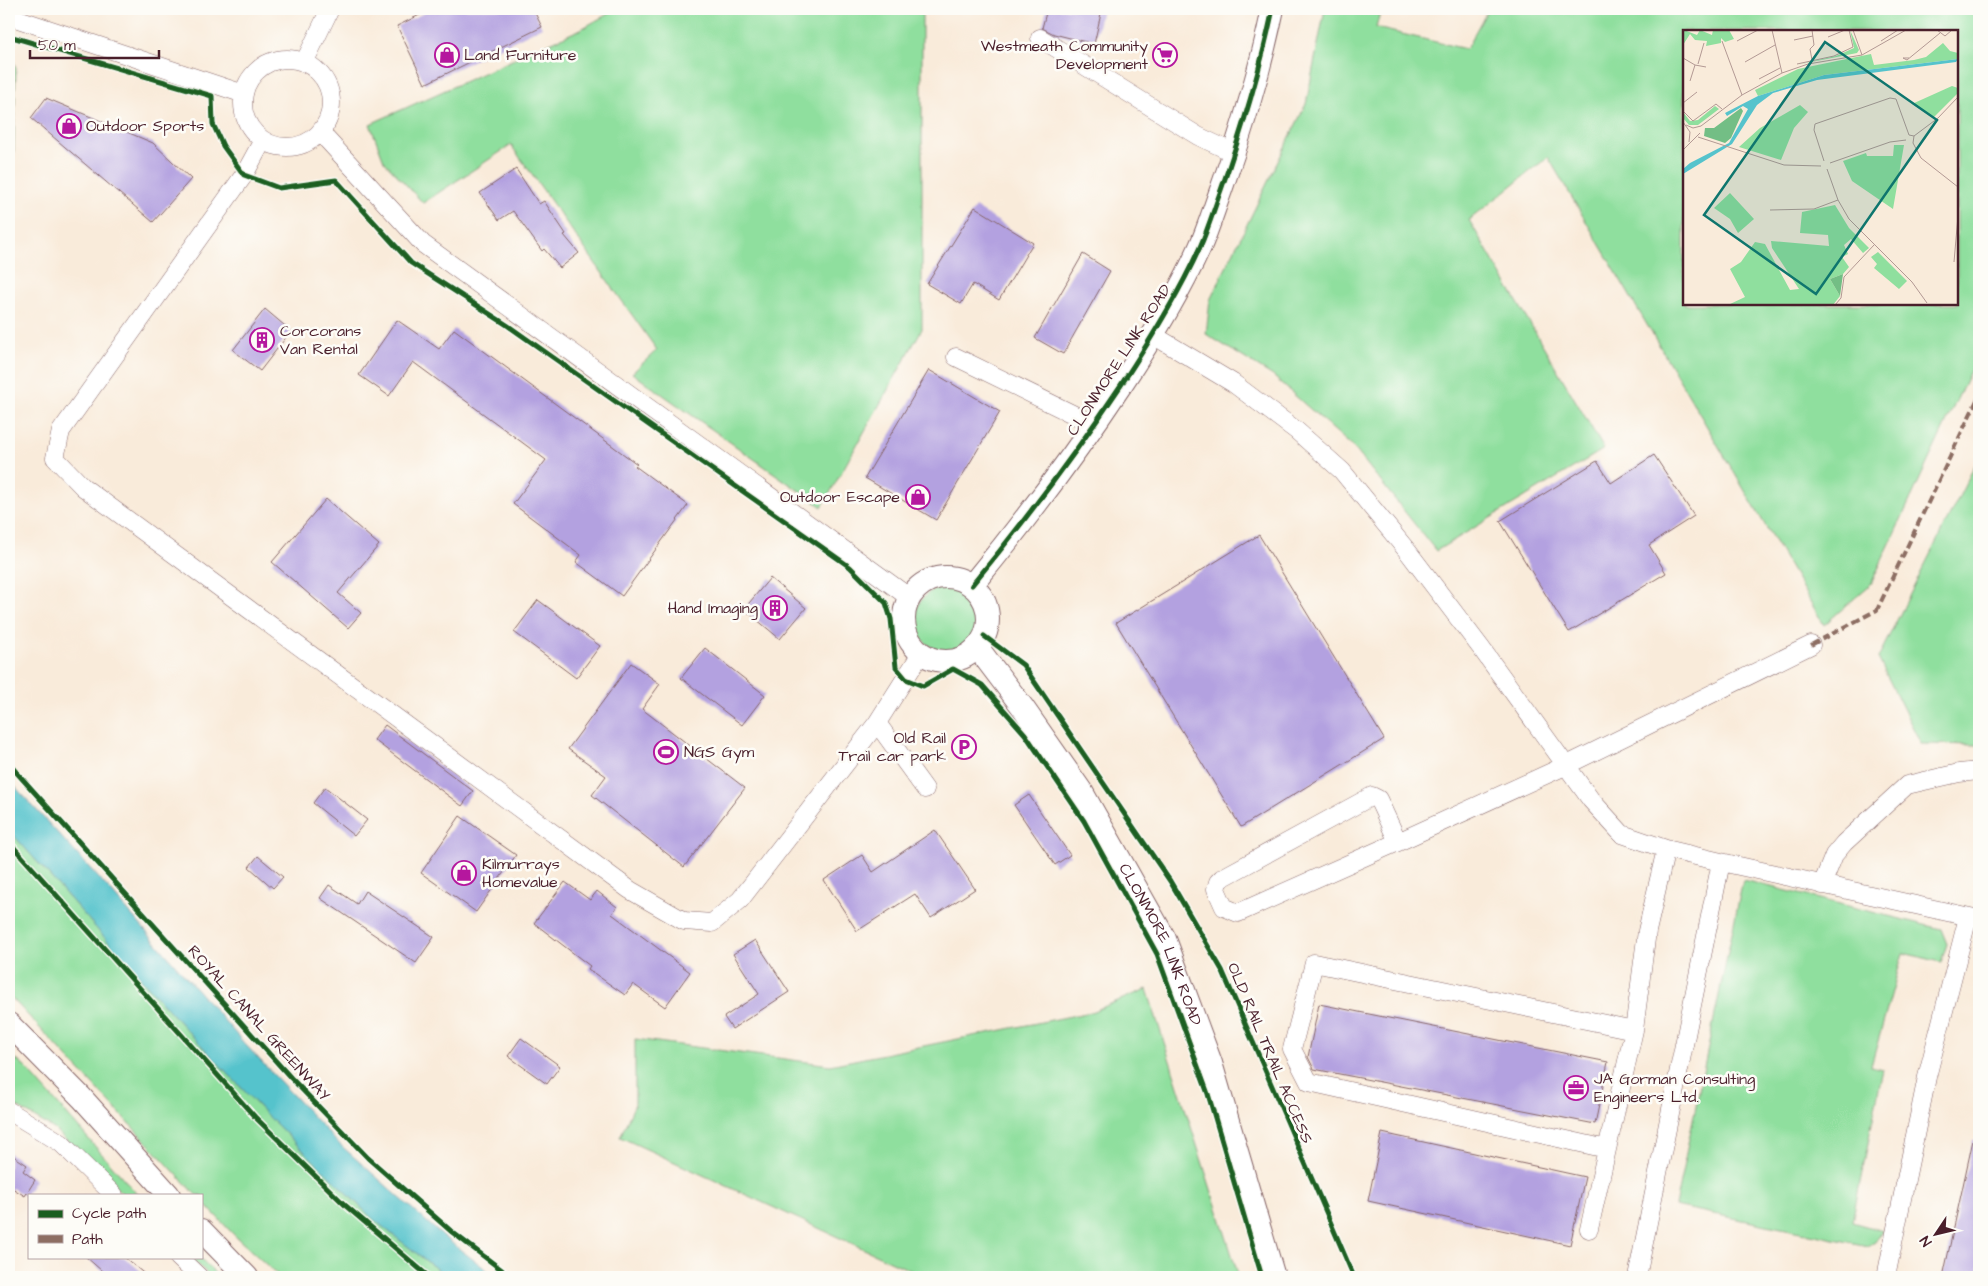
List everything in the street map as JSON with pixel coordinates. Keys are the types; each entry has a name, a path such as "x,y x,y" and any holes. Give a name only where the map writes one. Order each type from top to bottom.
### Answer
{"main road":[{"name":"CLONMORE LINK ROAD","path":"972,585 1008,542 1094,425 1153,335 1182,285 1201,246 1234,153 1265,48 1273,9"},
{"path":"945,577 959,579 972,585 981,596 987,608 988,622 984,636 977,647 967,655 956,659 932,658 913,644 907,633 904,621 905,609 910,598 919,587 931,579 945,577"},
{"name":"CLONMORE LINK ROAD","path":"977,647 1024,709 1082,792 1165,939 1211,1063 1274,1277"},
{"path":"9,1024 82,1098 168,1194"},
{"path":"202,1231 247,1277"}],"street":[{"path":"304,63 330,9"},
{"path":"9,16 244,94"},
{"path":"1040,38 1198,136 1234,153"},
{"path":"292,59 316,70 325,81 330,94 329,114 320,132 310,140 299,145 287,147 275,145 263,140 247,120 244,94 249,82 267,64 279,60 292,59"},
{"path":"320,132 423,244 910,598"},
{"path":"263,140 244,175 61,431 55,458 83,487 622,884 684,922 712,923 740,900 877,723 922,652"},
{"path":"1153,335 1233,383 1297,431 1342,471 1409,553 1591,800 1622,834 1666,849 1974,918 1927,1078 1886,1277"},
{"path":"956,357 1094,425"},
{"path":"1398,842 1378,799 1372,796 1222,878 1218,882 1216,889 1224,907 1238,913 1398,842 1567,765 1811,645"},
{"path":"877,723 925,789"},
{"path":"1822,885 1834,855 1839,849 1906,785 1959,772 1979,771"},
{"path":"1589,1229 1634,1030 1648,931 1666,849"},
{"path":"1637,1277 1721,862"},
{"path":"1607,1149 1309,1082 1292,1049 1314,963 1634,1030"},
{"path":"9,1111 61,1143 113,1194"},
{"path":"179,1258 199,1277"}],"green space":[{"path":"617,9 922,9 922,329 822,507 632,373 657,350 511,145 423,203 384,161 370,124 581,29"},
{"path":"1325,9 1381,9 1376,28 1466,49 1488,9 1979,9 1979,352 1871,584 1824,625 1548,157 1469,220 1604,449 1436,551 1354,448 1273,376 1206,334 1210,300 1306,104"},
{"path":"9,49 16,68 10,287 9,287"},
{"path":"1979,457 1979,745 1921,744 1878,658"},
{"path":"947,587 959,589 970,596 977,607 979,619 977,631 970,642 959,649 947,651 935,649 924,642 917,631 915,619 917,607 924,596 935,589"},
{"path":"9,830 184,1027 266,1114 374,1220 447,1277 280,1277 235,1236 202,1201 202,1194 195,1194 9,995"},
{"path":"1743,880 1941,929 1947,944 1941,962 1903,953 1871,1066 1883,1069 1852,1222 1883,1231 1875,1242 1868,1246 1675,1206"},
{"path":"1147,989 1239,1277 925,1277 620,1137 635,1104 635,1039 830,1065 1091,1012"},
{"path":"9,1053 26,1068 137,1194 123,1194 54,1129 9,1102"},
{"path":"191,1258 200,1258 219,1277 211,1277"}],"water":[{"path":"9,780 109,889 244,1043 336,1141 444,1237 496,1277 447,1277 374,1220 266,1114 184,1027 9,830"}],"building":[{"name":"Land Furniture","path":"432,9 533,9 542,27 425,84 397,26"},
{"path":"1047,9 1102,9 1094,44 1054,34 1042,28"},
{"path":"46,98 153,143 191,179 153,222 31,118"},
{"path":"516,169 539,204 544,201 566,234 564,235 579,253 560,268 544,249 542,251 513,211 499,220 480,193"},
{"path":"975,207 1033,243 999,300 973,284 961,304 927,284"},
{"path":"1083,254 1110,271 1063,354 1035,338"},
{"name":"Corcorans Van Rental","path":"265,309 291,331 260,371 233,350"},
{"path":"397,320 439,349 454,329 637,464 635,466 688,505 622,596 576,562 581,555 513,504 546,460 413,362 389,396 359,375"},
{"path":"929,370 1000,412 936,520 865,478"},
{"path":"1654,455 1694,516 1649,545 1666,573 1569,632 1500,521 1597,461 1611,483"},
{"path":"326,499 379,545 338,593 361,613 348,628 272,562"},
{"path":"1259,535 1384,739 1241,827 1116,623"},
{"name":"Hand Imaging","path":"770,578 806,608 780,639 744,609"},
{"path":"538,600 600,646 576,678 514,632"},
{"path":"705,648 765,695 742,725 681,678"},
{"path":"631,663 660,684 642,709 745,788 684,867 592,795 606,776 568,749"},
{"path":"385,725 473,791 462,806 374,740"},
{"path":"325,787 367,820 354,836 313,803"},
{"path":"1029,795 1070,855 1055,865 1014,805"},
{"path":"460,816 516,855 476,912 421,873"},
{"path":"935,830 975,889 931,918 915,894 857,931 824,880 862,855 873,872"},
{"path":"258,856 283,877 273,888 249,867"},
{"path":"565,882 590,900 597,891 617,907 612,914 690,972 665,1007 633,984 625,995 588,969 590,966 534,923"},
{"path":"329,885 357,904 365,891 434,937 416,963 320,898"},
{"path":"755,940 789,992 732,1029 724,1017 759,994 733,954"},
{"path":"1319,1004 1608,1062 1595,1124 1314,1069 1308,1057"},
{"path":"521,1038 560,1066 547,1084 508,1056"},
{"path":"1382,1133 1585,1177 1570,1245 1368,1201"},
{"path":"1973,1140 1979,1140 1979,1277 1943,1277"},
{"path":"9,1153 27,1165 23,1171 35,1180 25,1196 12,1188 9,1193"},
{"path":"87,1258 125,1258 148,1277 97,1277 102,1271"}],"marked path":[{"path":"1811,645 1877,610 1979,396"}],"cycle path":[{"path":"972,585 1068,462 1121,385 1163,318 1182,283 1206,233 1236,145 1256,78 1273,9"},
{"path":"9,36 212,96 213,124 223,146 244,175 279,188 336,180 411,263 507,325 850,567 886,603 891,619 896,667 906,679 923,686 953,669 982,685 1025,734 1084,821 1157,954 1208,1094 1262,1277"},
{"name":"OLD RAIL TRAIL ACCESS","path":"984,636 1023,665 1170,881 1222,970 1354,1277"},
{"name":"ROYAL CANAL GREENWAY","path":"9,764 291,1078 368,1158 452,1232 511,1277"},
{"path":"9,842 255,1117 346,1206 429,1277"}],"place":[{"name":"Land Furniture","path":"447,55"},
{"name":"Westmeath Community Development","path":"1165,55"},
{"name":"Outdoor Sports","path":"69,126"},
{"name":"Corcorans Van Rental","path":"262,340"},
{"name":"Outdoor Escape","path":"918,497"},
{"name":"Hand Imaging","path":"775,608"},
{"name":"Old Rail Trail car park","path":"964,747"},
{"name":"NGS Gym","path":"666,752"},
{"name":"Kilmurrays Homevalue","path":"464,873"},
{"name":"JA Gorman Consulting Engineers Ltd.","path":"1576,1088"}]}
